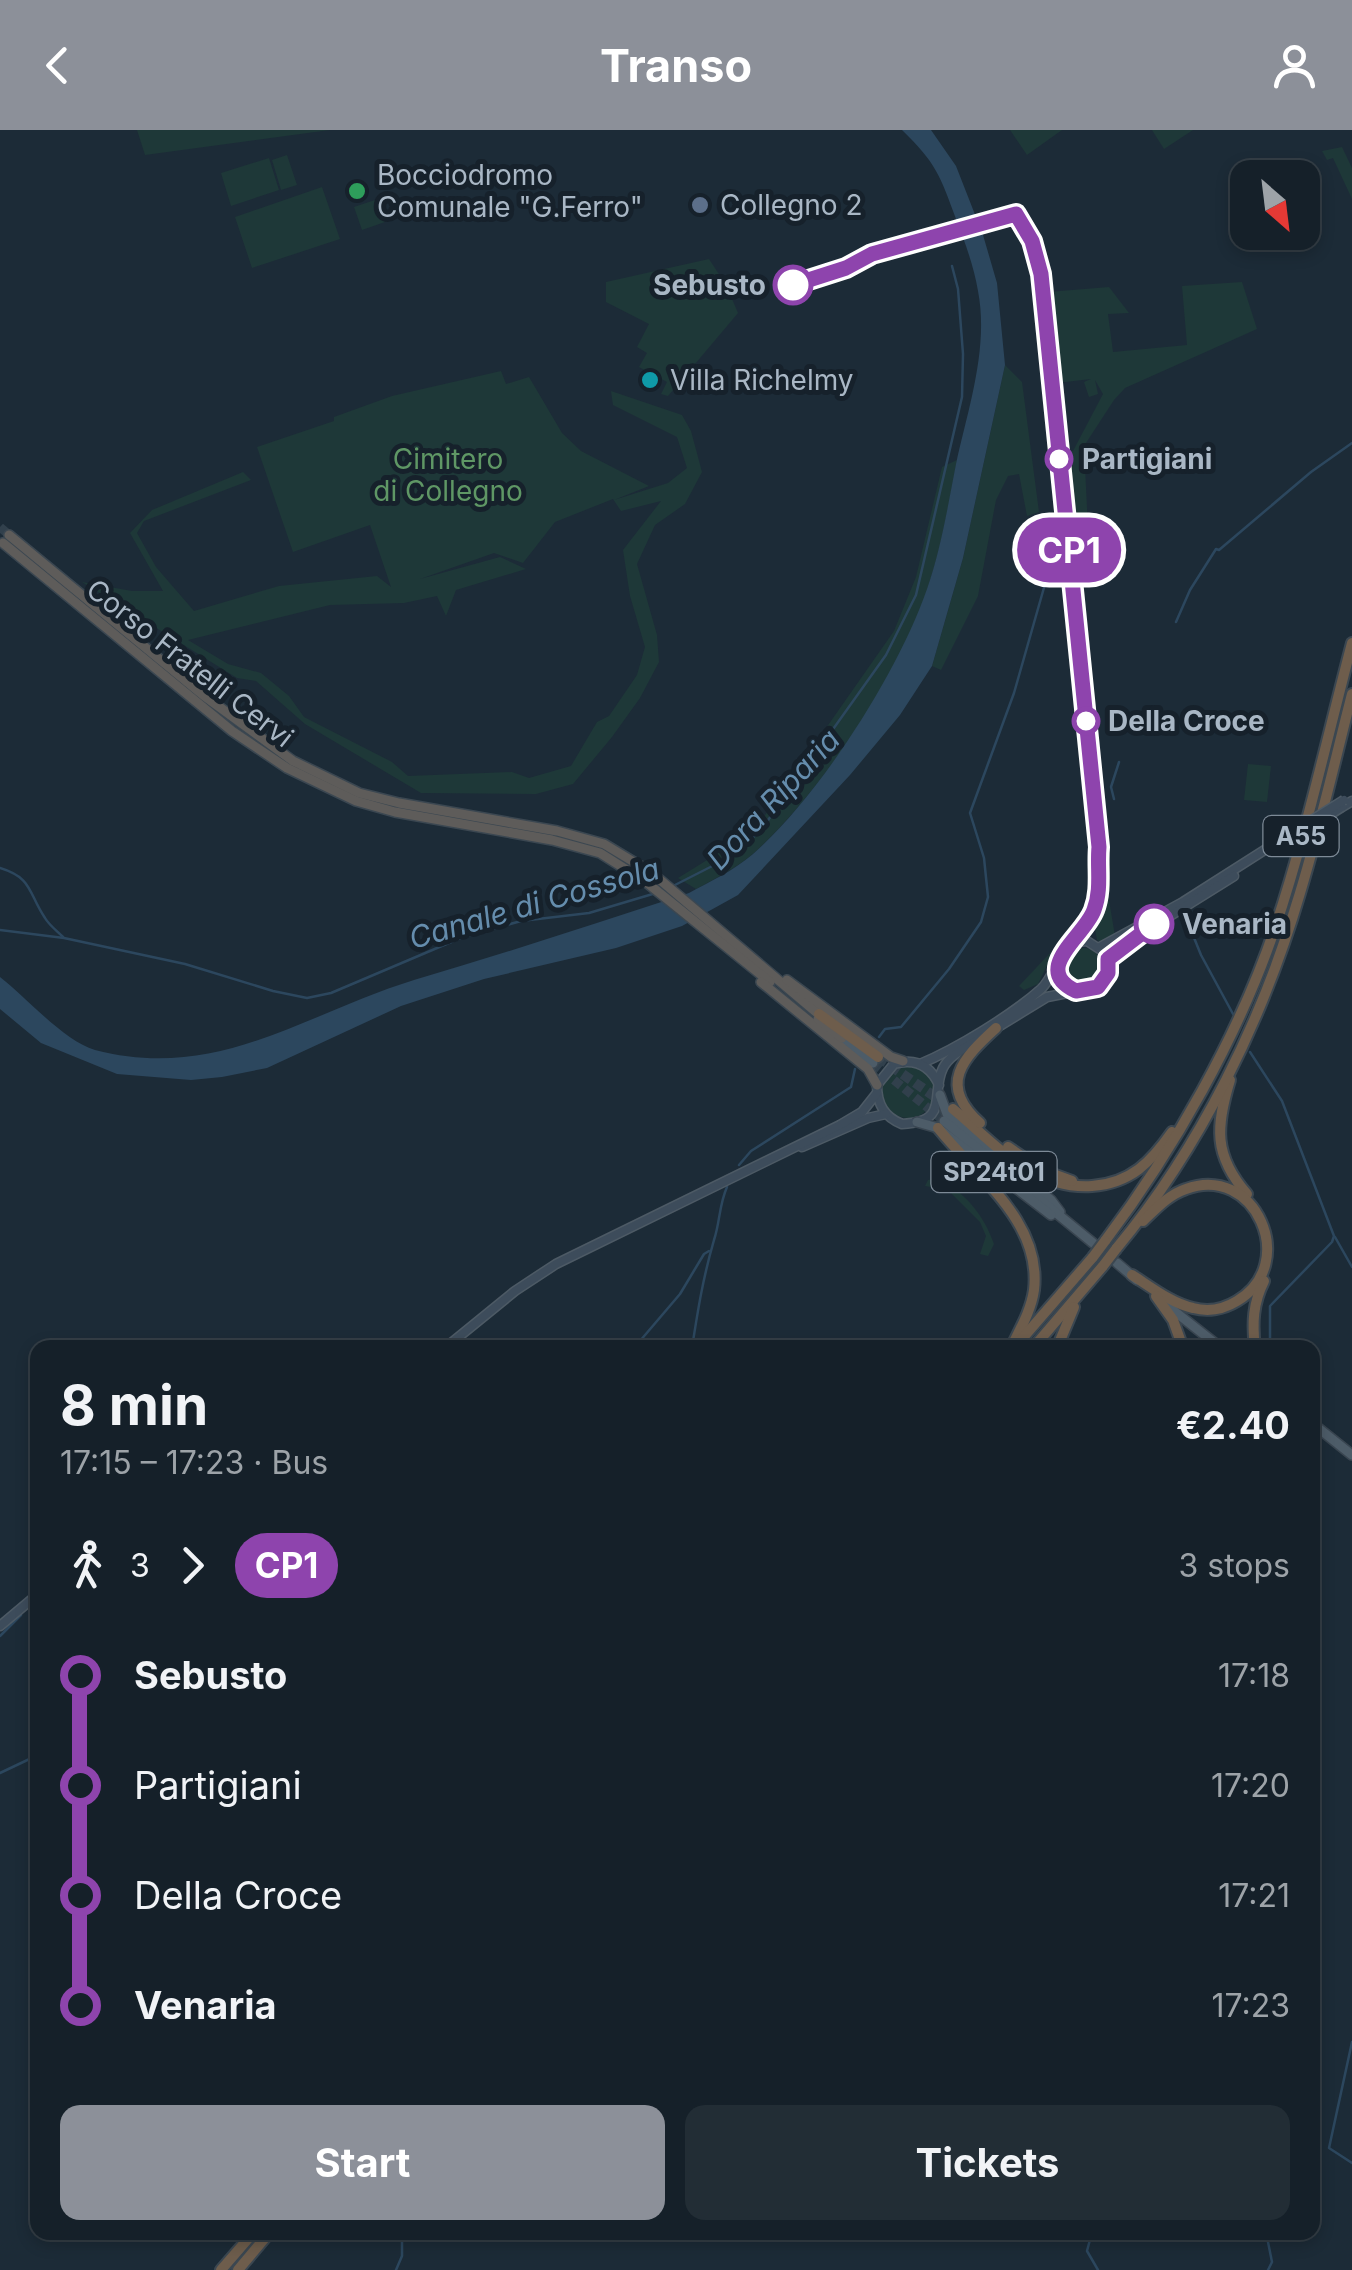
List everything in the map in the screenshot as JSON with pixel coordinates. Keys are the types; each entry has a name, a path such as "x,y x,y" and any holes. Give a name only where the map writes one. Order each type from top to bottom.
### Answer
{"highway":[{"name":"Corso Fratelli Cervi","path":"649,878 600,853 576,846 395,812 315,784 232,731 6,539 49,568 266,744 322,777 399,803 580,836 627,856 742,955"},
{"name":"A55","path":"1019,1340 1093,1257 1099,1242 1156,1171 1190,1113 1250,990 1274,931 1352,642"},
{"name":"A55","path":"1040,1340 1131,1232 1186,1150 1235,1061 1271,979 1301,892 1352,694"},
{"path":"742,955 876,1060"},
{"path":"742,955 842,1038"},
{"path":"742,955 903,1061"},
{"path":"742,955 778,997 868,1069 877,1089"},
{"path":"819,1014 842,1038"},
{"path":"996,1028 962,1064 957,1080 964,1106 1033,1165 1087,1186"},
{"path":"1235,1061 1220,1119 1222,1154 1233,1176 1268,1221 1274,1245 1269,1272 1256,1301 1254,1340"},
{"path":"953,1110 1036,1176 1069,1187 1111,1184 1135,1174 1190,1113"},
{"path":"941,1124 1007,1204 1026,1237 1034,1268 1034,1289 1015,1340"},
{"path":"1131,1232 1169,1197 1185,1189 1215,1185 1241,1194 1256,1210 1268,1248 1264,1273 1255,1285 1234,1303 1220,1308 1194,1308 1177,1302 1132,1276"},
{"path":"1060,1340 1084,1289"},
{"path":"1156,1296 1181,1340"},
{"path":"222,2270 247,2240"},
{"path":"238,2270 264,2240"},
{"path":"248,2270 266,2240"}],"main road":[{"path":"1108,959 1158,922 1347,800"},
{"path":"920,1064 942,1055 1024,1002 1048,980 1065,948 1079,942 1100,947 1278,844"},
{"path":"877,1089 878,1103 886,1114 902,1124 931,1114 947,1061 1047,997 1092,991 1103,983 1108,959 1100,947"},
{"path":"1058,961 1061,980 1076,991"},
{"path":"842,1038 876,1060"},
{"path":"455,1340 545,1271 862,1112 887,1069 903,1061 920,1064 929,1068 940,1090"},
{"name":"SP24t01","path":"940,1090 947,1114 1051,1200 1071,1226"},
{"path":"764,1161 886,1114"},
{"name":"SP24t01","path":"917,1122 941,1124 1041,1210 1099,1242"},
{"path":"1118,1263 1211,1340"},
{"path":"1320,1429 1352,1455"},
{"path":"0,1626 30,1601"}],"green space":[{"path":"137,130 330,130 145,155"},
{"path":"1010,130 1062,130 1027,155"},
{"path":"1152,130 1193,130 1164,149"},
{"path":"1342,147 1352,168 1352,199 1333,158 1327,160 1322,151"},
{"path":"287,155 297,185 281,190 272,160"},
{"path":"269,158 279,190 231,206 221,173"},
{"path":"322,187 340,239 252,268 235,217"},
{"path":"378,199 385,222 362,230 354,207"},
{"path":"709,259 738,313 668,396 661,394 667,382 639,367 647,353 637,347 649,324 606,302 606,282"},
{"path":"1242,282 1257,329 1125,388 1084,446 1088,528 1080,548 1072,534 1064,452 1073,451 1103,394 1095,380 1098,394 1089,397 1084,382 1091,379 1057,383 1048,292 1109,287 1129,313 1108,314 1113,352 1187,345 1182,286"},
{"path":"1005,365 1022,382 1039,512 1027,516 1019,474 1008,476 996,500 978,596 941,670 932,666 963,558"},
{"name":"Cimitero di Collegno","path":"501,371 506,384 529,377 562,433 581,451 649,486 614,500 668,483 687,468 677,437 613,405 611,391 682,415 691,431 702,472 685,504 655,525 637,564 657,635 659,662 640,698 573,784 536,794 421,793 305,724 256,681 237,678 82,582 132,591 163,591 130,533 152,510 243,472 251,480 144,521 137,533 156,567 194,611 279,586 377,576 391,587 370,525 293,552 257,447 392,396","holes":["613,499 621,511 661,501 623,550 630,596 645,647 637,675 609,716 597,722 571,766 529,778 512,772 408,776 392,762 304,717 289,696 261,673 228,664 188,640 330,605 404,603 437,596 446,616 456,590 526,569 500,557 420,579 494,553 523,563 555,522"]},
{"path":"957,460 937,556 916,621 856,729 806,798 754,853 696,889 678,878 754,831 894,631 916,577 942,467"},
{"path":"1248,764 1271,766 1267,802 1244,800"},
{"path":"1108,894 1115,936 1103,942 1097,940 1095,929"},
{"path":"1084,917 1073,935 1056,947 1038,984 1024,990 1019,986"},
{"path":"1083,948 1096,954 1102,967 1096,980 1083,986 1070,980 1064,967 1070,954"},
{"path":"908,1066 926,1074 934,1092 926,1110 908,1118 890,1110 882,1092 890,1074"},
{"path":"937,1178 965,1197 985,1223 994,1244 988,1256 980,1254 986,1236 980,1222 948,1190 925,1186 928,1180"}],"water":[{"path":"902,130 931,130 956,166 997,283 1005,365 963,558 932,666 900,715 850,775 738,895 682,926 616,948 484,979 401,1006 267,1068 222,1077 191,1080 117,1074 41,1043 0,1009 0,977 58,1028 95,1050 139,1058 221,1051 414,980 689,893 730,871 779,829 854,731 914,622 940,543 979,356 981,313 963,237 941,180 923,152"}],"waterway":[{"name":"Canale di Cossola","path":"673,886 732,856 761,830 886,655 916,595 962,397 963,354 958,289 952,266"},
{"path":"1176,622 1190,590 1216,549 1352,443"},
{"path":"879,1037 885,1029 901,1027 949,969 981,922 988,897 984,858 970,813 1014,693 1053,556"},
{"path":"1114,799 1111,787 1119,762"},
{"path":"0,868 24,882 47,921 63,937"},
{"name":"Canale di Cossola","path":"0,930 64,938 185,964 307,998 331,993 463,937 521,921 589,913 656,893"},
{"path":"1184,913 1201,955 1233,1014"},
{"path":"1250,1052 1282,1101 1334,1236 1270,1306 1270,1340"},
{"path":"739,1165 751,1151 851,1087 855,1069"},
{"path":"693,1340 727,1187"},
{"path":"1335,1237 1352,1267"},
{"path":"641,1340 680,1294 709,1251"},
{"path":"0,1636 21,1615"},
{"path":"0,1773 30,1759"},
{"path":"1352,2042 1329,2148 1352,2163"},
{"path":"396,2270 402,2256 402,2240"},
{"path":"1090,2240 1087,2251 1098,2270"},
{"path":"1268,2240 1272,2262 1268,2270"}],"tunnel":[{"path":"0,527 9,535"},
{"path":"878,1057 944,1103"},
{"path":"873,1063 944,1121"}],"bus line":[{"name":"CP1","path":"793,285 846,268 872,254 1016,214 1032,241 1041,274 1099,847 1095,908 1087,924 1061,954 1061,980 1070,989 1092,991 1106,978 1108,959 1117,949 1154,924"}],"place":[{"name":"Bocciodromo Comunale \"G.Ferro\"","path":"357,191"},
{"name":"Collegno 2","path":"700,205"},
{"name":"Sebusto","path":"793,285"},
{"name":"Villa Richelmy","path":"650,380"},
{"name":"Partigiani","path":"1059,459"},
{"name":"Della Croce","path":"1086,721"},
{"name":"Venaria","path":"1154,924"}],"water label":[{"name":"Dora Riparia","path":"773,799"}]}
